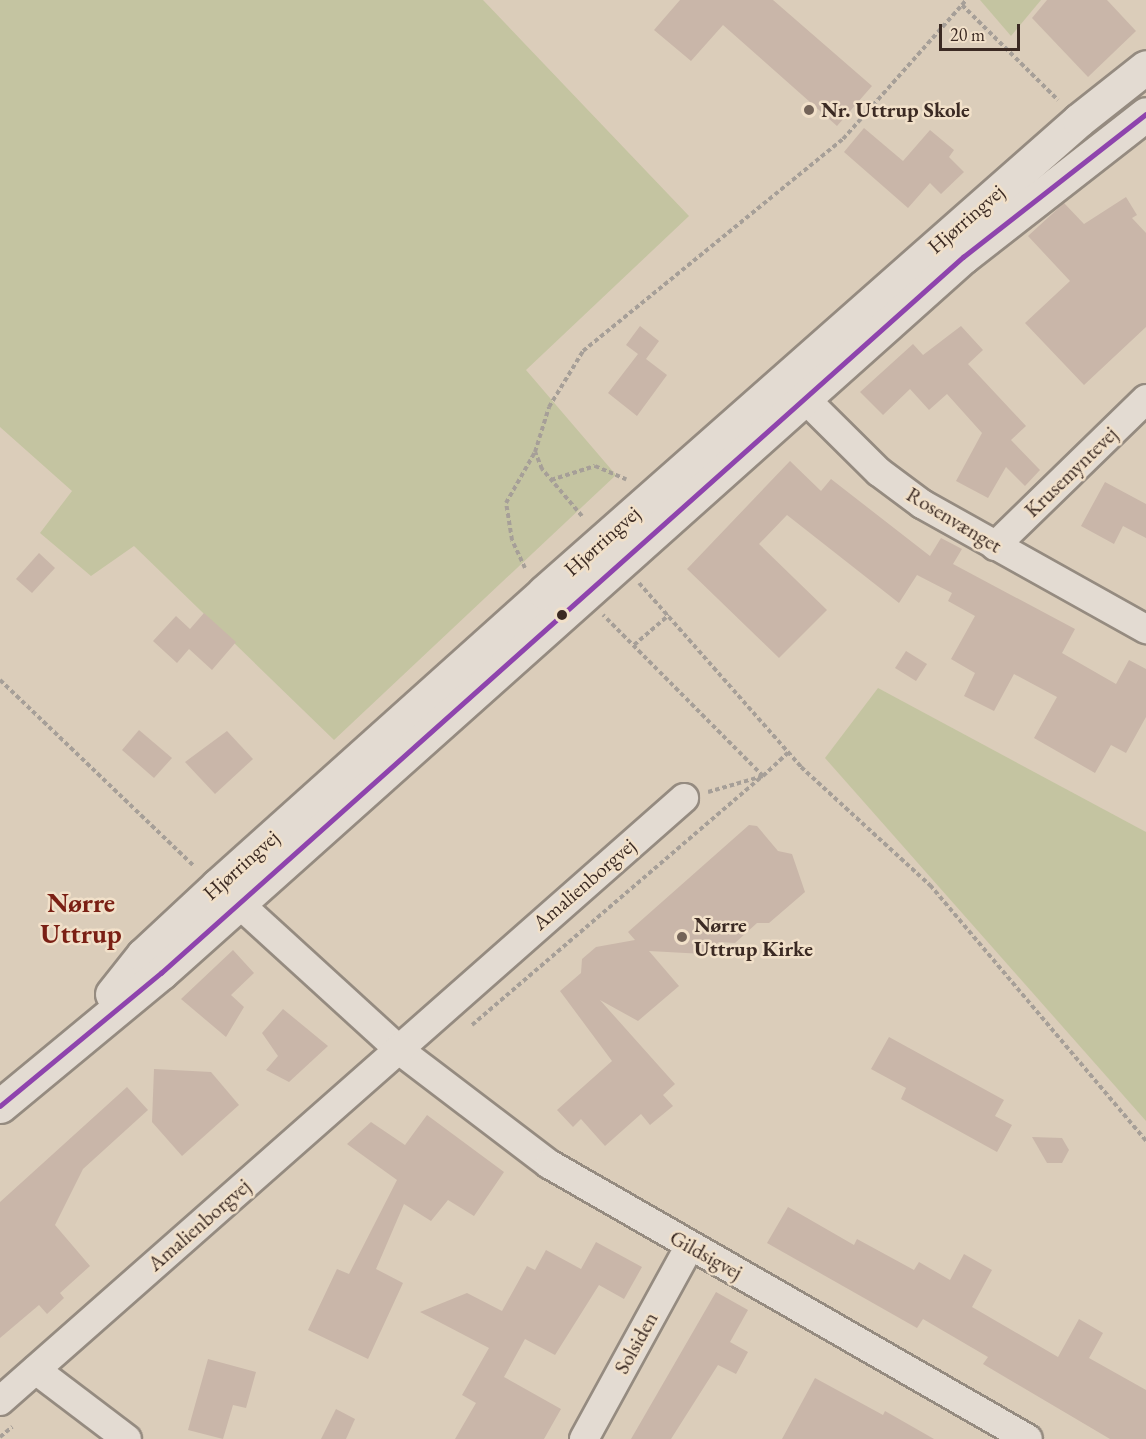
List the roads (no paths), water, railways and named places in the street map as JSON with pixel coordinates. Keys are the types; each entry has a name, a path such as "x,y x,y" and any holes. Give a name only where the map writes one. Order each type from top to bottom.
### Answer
{"main road":[{"name":"Hjørringvej","path":"229,893 584,596 794,388 1079,120 1146,67"},
{"name":"Hjørringvej","path":"0,1106 79,1036 544,592 1027,202 1146,114"}],"street":[{"name":"Rosenvænget","path":"794,388 879,472 922,504 1146,629"},
{"name":"Krusemyntevej","path":"995,546 1146,399"},
{"name":"Amalienborgvej","path":"0,1401 684,798"},
{"path":"229,893 398,1049"},
{"name":"Gildsigvej","path":"398,1049 549,1164 689,1247 1028,1439"},
{"name":"Solsiden","path":"584,1439 689,1247"},
{"path":"36,1370 127,1439"}],"place":[{"name":"Nr. Uttrup Skole","path":"809,110"},
{"name":"Nørre Uttrup Kirke","path":"682,937"}],"district":[{"name":"Nørre Uttrup","path":"81,918"}]}
